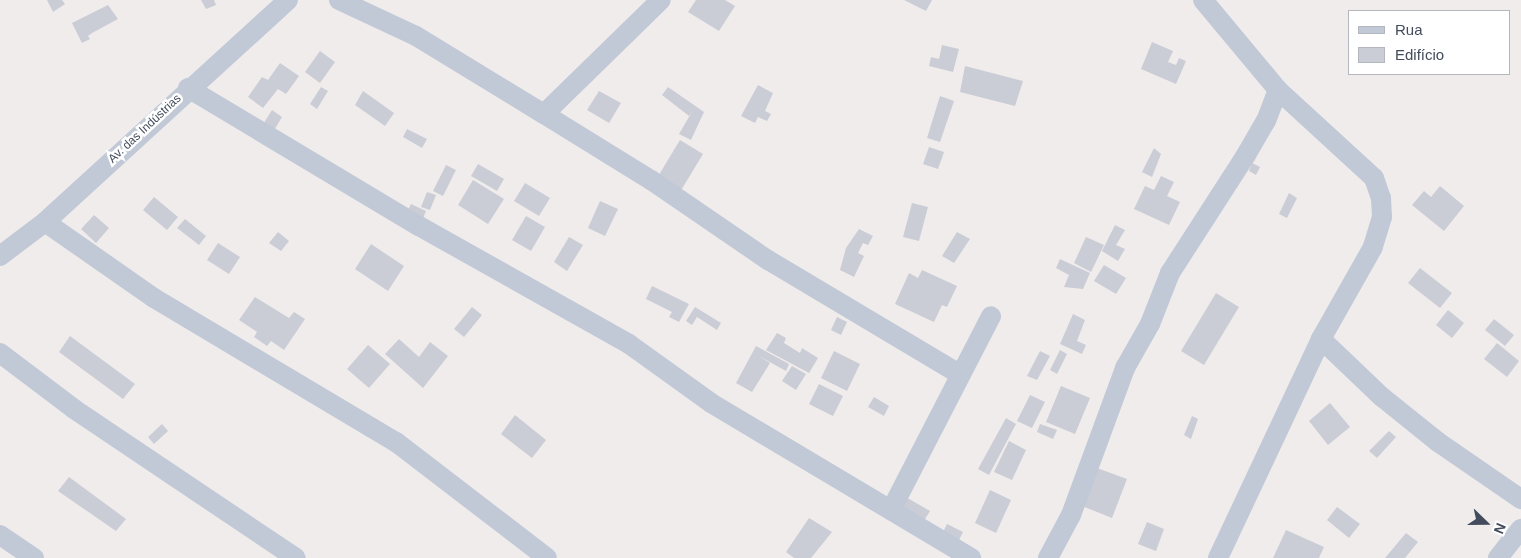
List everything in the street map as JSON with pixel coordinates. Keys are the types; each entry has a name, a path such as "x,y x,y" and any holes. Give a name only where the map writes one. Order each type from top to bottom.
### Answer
{"street":[{"name":"Av. das Indústrias","path":"0,256 45,222 188,88 288,0"},
{"path":"339,0 416,36 651,180 768,260 959,374"},
{"path":"544,114 661,0"},
{"path":"1203,0 1278,90 1374,178 1381,198 1382,217 1373,247 1322,338 1218,558"},
{"path":"188,88 419,226 628,344 711,403 971,558"},
{"path":"1048,558 1071,515 1125,368 1150,324 1170,273 1246,155 1266,121 1278,90"},
{"path":"45,222 154,298 396,442 547,558"},
{"path":"891,510 959,374 991,316"},
{"path":"1322,338 1382,397 1438,442 1521,499"},
{"path":"0,354 74,409 296,558"},
{"path":"1498,558 1521,529"},
{"path":"0,535 34,558"}],"building":[{"path":"47,0 62,0 65,4 53,12"},
{"path":"201,0 214,0 216,5 206,9"},
{"path":"696,0 725,0 735,6 719,31 688,12"},
{"path":"904,0 932,0 926,11"},
{"path":"108,5 118,19 92,33 88,36 90,39 82,43 72,23"},
{"path":"1152,42 1173,51 1168,62 1176,65 1179,58 1186,61 1176,84 1141,69"},
{"path":"942,45 959,49 953,72 929,66 931,57 939,59"},
{"path":"320,51 335,62 320,83 305,72"},
{"path":"280,63 299,76 286,94 278,89 263,108 248,97 262,77 268,80"},
{"path":"965,66 1023,81 1015,106 960,92"},
{"path":"758,85 773,93 765,111 771,114 767,121 758,117 755,123 741,116"},
{"path":"321,87 328,91 317,109 310,104"},
{"path":"668,87 704,112 691,140 679,134 693,110 689,116 662,95"},
{"path":"363,91 394,113 385,126 355,105"},
{"path":"599,91 621,103 609,123 587,110"},
{"path":"940,96 954,101 940,142 927,138"},
{"path":"272,110 282,117 273,132 262,126"},
{"path":"407,129 427,139 422,148 403,137"},
{"path":"680,140 703,154 680,192 657,178"},
{"path":"929,147 944,152 938,169 923,164"},
{"path":"1154,148 1161,154 1152,177 1142,172"},
{"path":"1252,163 1260,167 1256,175 1249,171"},
{"path":"478,164 504,179 497,191 471,176"},
{"path":"446,165 456,170 443,196 433,191"},
{"path":"1161,176 1174,182 1167,196 1180,202 1169,225 1134,209 1145,186 1154,190"},
{"path":"473,180 504,199 488,224 458,205"},
{"path":"525,183 550,198 539,216 514,201"},
{"path":"1440,186 1464,206 1444,231 1412,205 1424,191 1431,197"},
{"path":"427,192 436,195 430,210 421,207"},
{"path":"1289,193 1297,198 1287,218 1279,214"},
{"path":"154,197 178,217 167,230 143,210"},
{"path":"600,201 618,209 605,236 588,228"},
{"path":"912,203 928,207 919,241 903,237"},
{"path":"411,204 426,211 422,221 406,214"},
{"path":"94,215 109,228 96,243 81,229"},
{"path":"526,216 545,227 531,251 512,240"},
{"path":"185,219 206,236 199,245 177,228"},
{"path":"1115,225 1125,230 1116,245 1125,249 1118,261 1102,251"},
{"path":"859,229 873,236 868,245 863,243 858,253 864,256 854,277 840,270 846,248"},
{"path":"278,232 289,241 281,251 269,243"},
{"path":"957,232 970,239 954,263 942,256"},
{"path":"569,237 583,245 567,271 554,262"},
{"path":"1086,237 1104,245 1091,272 1074,263"},
{"path":"218,243 240,257 229,274 207,260"},
{"path":"371,244 404,266 388,291 355,269"},
{"path":"1060,259 1090,273 1083,289 1064,287 1069,275 1056,268"},
{"path":"1104,265 1126,278 1116,294 1094,281"},
{"path":"1420,268 1452,293 1440,308 1408,283"},
{"path":"922,270 957,286 947,307 942,305 934,322 895,304 909,273 918,278"},
{"path":"652,286 689,304 679,322 669,317 672,312 646,299"},
{"path":"1216,293 1239,307 1204,365 1181,351"},
{"path":"255,297 289,318 294,312 305,319 284,350 271,341 267,346 254,337 257,332 239,320"},
{"path":"472,307 482,315 464,337 454,329"},
{"path":"695,307 721,323 717,330 697,317 692,325 686,321"},
{"path":"1448,310 1464,323 1452,338 1436,325"},
{"path":"1073,314 1085,320 1077,341 1086,345 1082,354 1060,344"},
{"path":"837,317 847,322 841,335 831,330"},
{"path":"1494,319 1514,335 1505,346 1485,330"},
{"path":"777,333 786,338 784,343 800,353 802,348 818,358 809,373 766,350"},
{"path":"70,336 135,384 123,399 59,352"},
{"path":"399,339 419,357 430,342 448,356 423,388 385,354"},
{"path":"1497,343 1519,361 1507,377 1484,359"},
{"path":"368,345 390,364 369,388 347,369"},
{"path":"756,346 789,364 786,371 759,356 770,363 752,392 736,383"},
{"path":"1060,350 1067,354 1057,374 1050,370"},
{"path":"834,351 860,364 847,391 821,378"},
{"path":"1040,351 1050,356 1037,380 1027,376"},
{"path":"792,366 806,374 796,390 782,381"},
{"path":"819,384 843,396 833,416 809,404"},
{"path":"1061,386 1090,398 1075,434 1046,422"},
{"path":"1030,395 1045,402 1032,428 1017,421"},
{"path":"874,397 889,406 884,416 868,407"},
{"path":"1330,403 1350,427 1328,445 1309,421"},
{"path":"515,415 546,440 532,458 501,434"},
{"path":"1192,416 1198,419 1191,439 1184,435"},
{"path":"1006,418 1016,424 989,475 978,469"},
{"path":"162,424 168,431 154,444 148,437"},
{"path":"1040,424 1057,430 1053,439 1037,432"},
{"path":"1389,431 1396,437 1377,458 1369,451"},
{"path":"1009,441 1026,450 1012,480 994,472"},
{"path":"1097,468 1127,479 1112,518 1082,506"},
{"path":"69,477 126,519 116,531 58,491"},
{"path":"990,490 1011,500 996,533 975,523"},
{"path":"904,496 930,511 922,524 896,509"},
{"path":"1337,507 1360,524 1349,538 1327,520"},
{"path":"809,518 832,532 811,558 794,558 786,552"},
{"path":"1147,522 1164,529 1156,551 1138,544"},
{"path":"947,524 963,532 957,544 941,536"},
{"path":"1286,530 1324,547 1319,558 1273,558"},
{"path":"1406,533 1418,542 1405,558 1385,558"}]}
